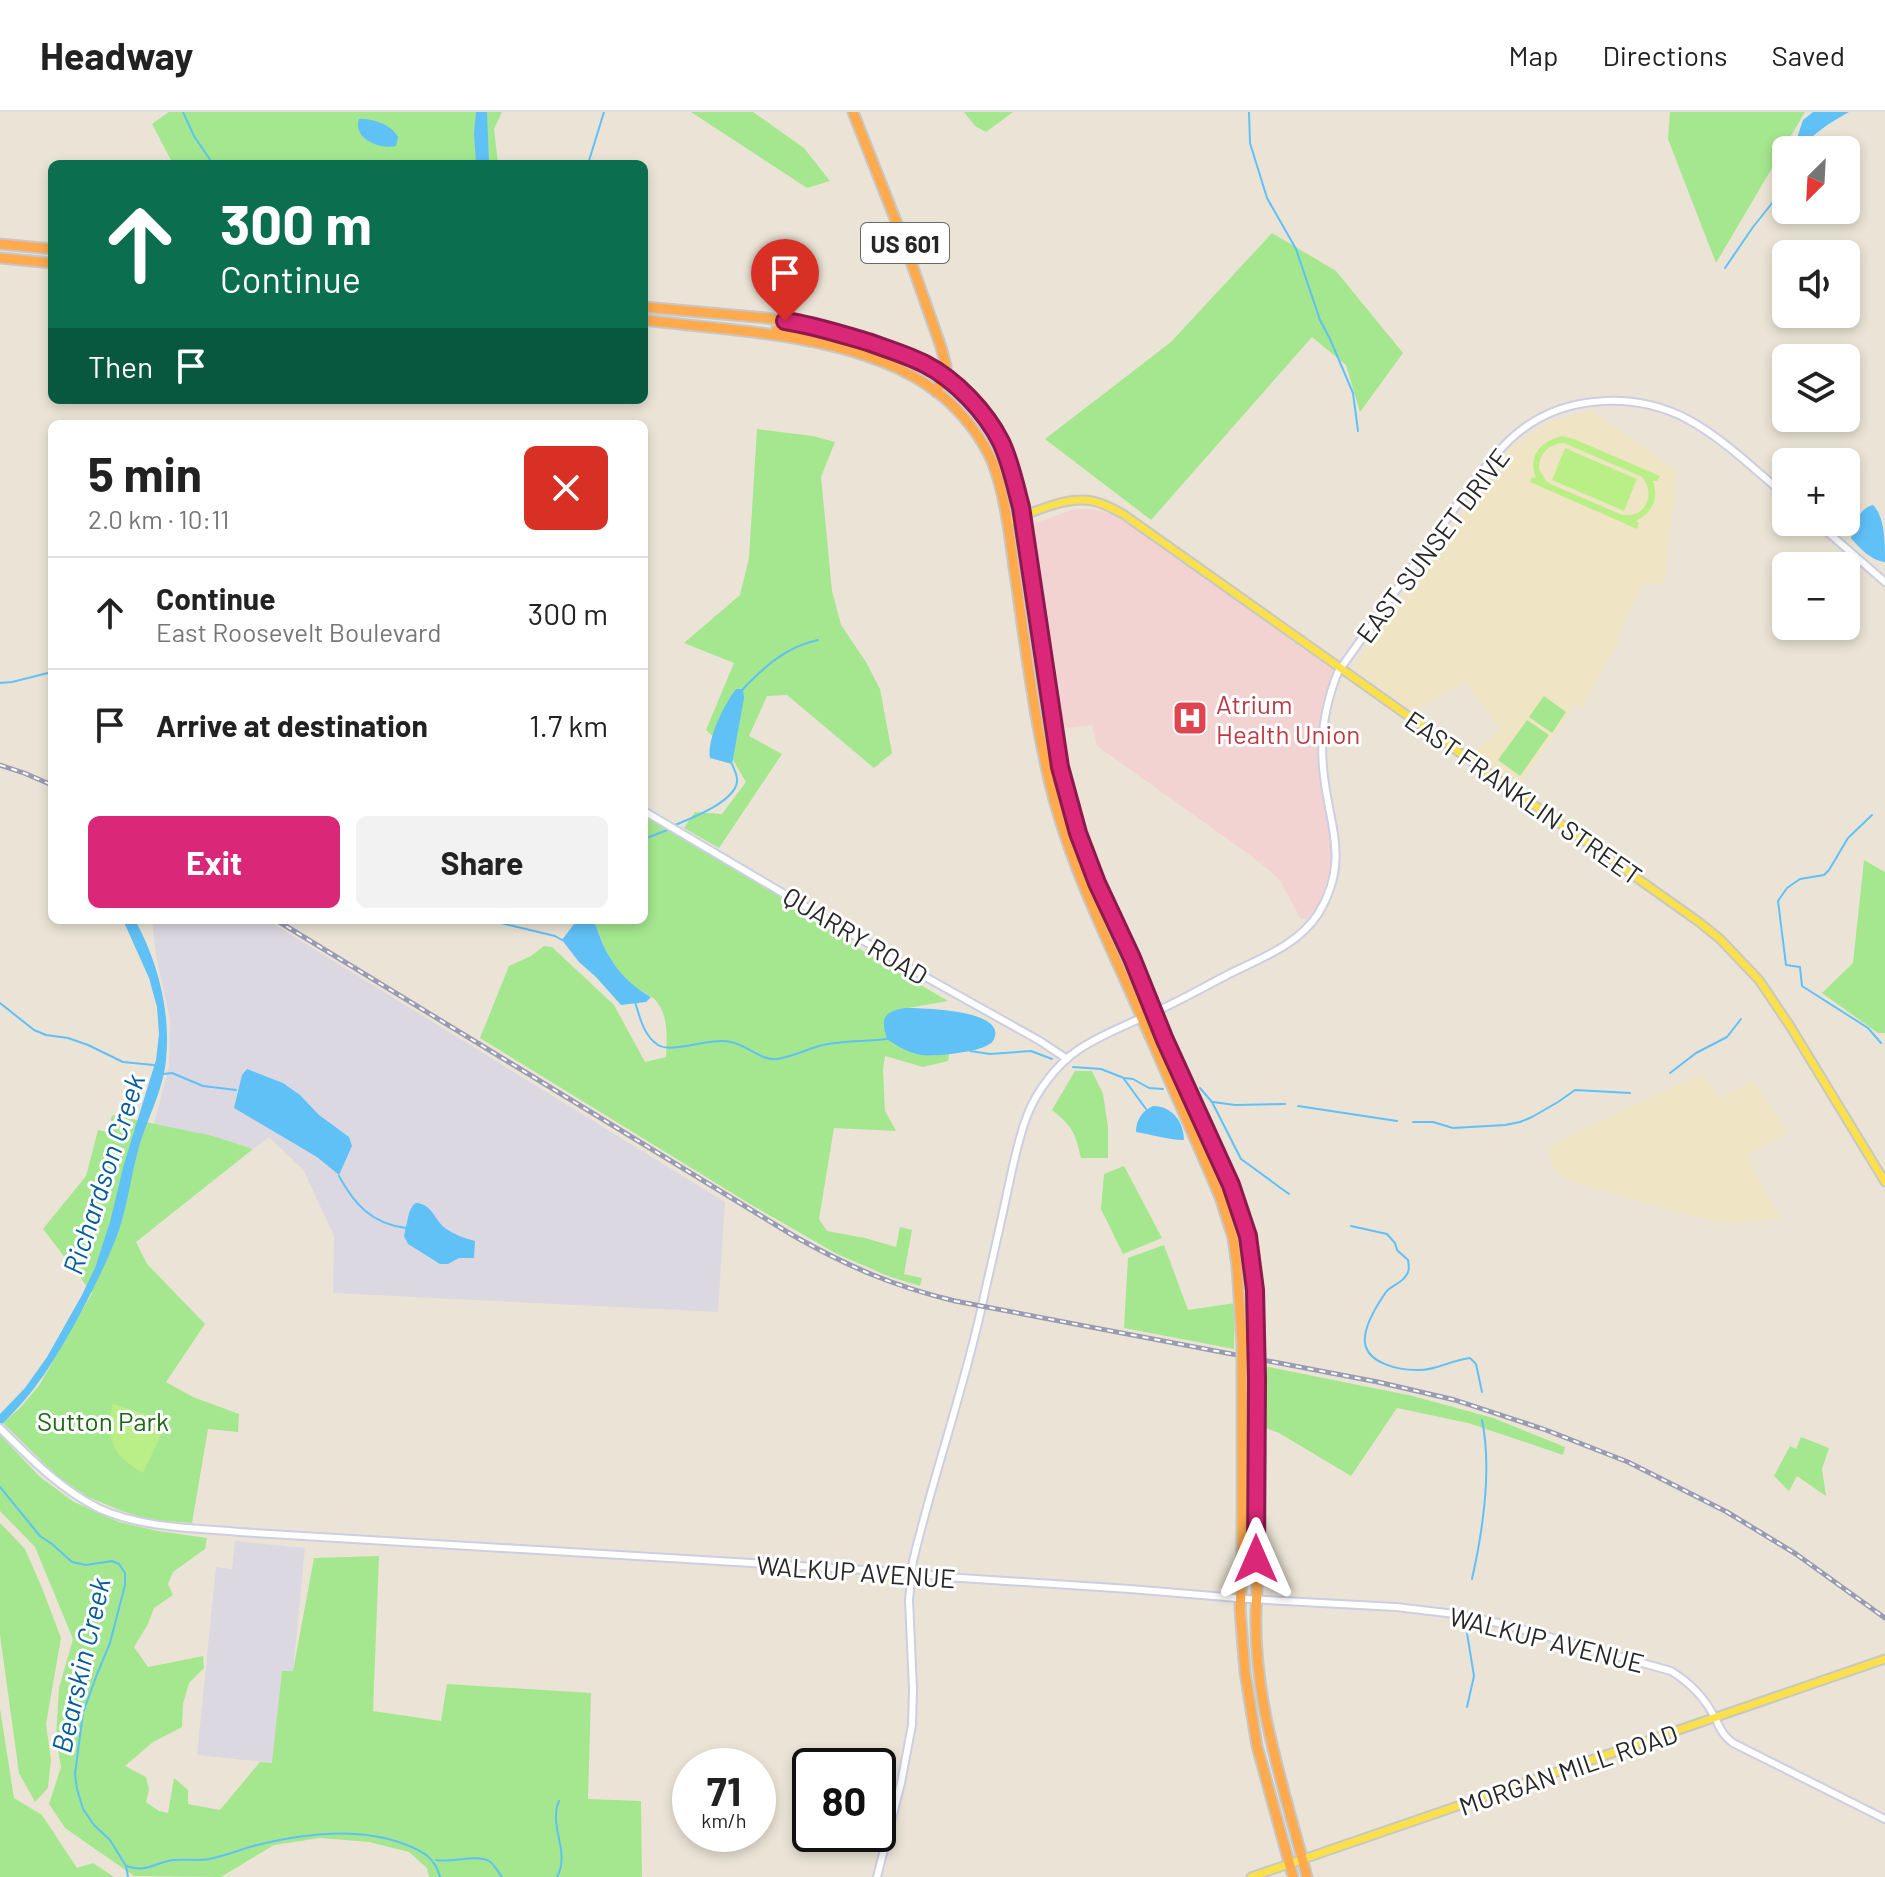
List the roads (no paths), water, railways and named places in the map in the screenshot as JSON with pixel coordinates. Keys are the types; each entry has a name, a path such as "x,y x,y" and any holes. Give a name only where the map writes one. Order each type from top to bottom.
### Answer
{"highway":[{"name":"US 601","path":"853,112 941,347 946,366 944,377"},
{"path":"0,244 48,249"},
{"path":"0,258 48,263"},
{"path":"648,307 766,318 813,326 888,349 927,365 944,377 976,405 1001,443 1023,516 1060,767 1078,833 1165,1040 1231,1185 1248,1236 1255,1290 1257,1344 1255,1650 1267,1729 1307,1877"},
{"path":"648,317 710,314"},
{"path":"648,318 836,346 899,369 950,402 975,431 990,457 1007,522 1039,731 1055,807 1085,893 1208,1169 1228,1225 1237,1266 1242,1343 1241,1598 1245,1672 1253,1726 1293,1877"},
{"path":"753,332 773,329 808,332 813,326"},
{"path":"809,341 819,335 880,350 888,349"},
{"path":"936,392 944,377"}],"main road":[{"name":"EAST FRANKLIN STREET","path":"1023,516 1081,500 1099,503 1123,514 1699,922 1720,939 1762,984 1885,1182"},
{"path":"1007,522 1023,516"},
{"name":"MORGAN MILL ROAD","path":"1251,1877 1885,1659"}],"street":[{"name":"EAST SUNSET DRIVE","path":"1155,1012 1279,950 1297,937 1322,907 1334,870 1336,848 1322,751 1328,702 1341,668 1474,481 1521,430 1550,413 1578,404 1614,400 1644,403 1693,422 1772,484"},
{"path":"1832,536 1885,582"},
{"name":"QUARRY ROAD","path":"648,813 1067,1059"},
{"path":"877,1877 912,1725 909,1604 918,1538 981,1306 1024,1125 1035,1098 1067,1059 1098,1038 1155,1012"},
{"name":"WALKUP AVENUE","path":"0,1428 51,1477 87,1501 138,1521 168,1526 912,1573 1458,1614 1671,1671 1695,1690 1715,1718 1720,1731 1733,1743 1885,1819"}],"water":[{"path":"476,112 487,112 489,160 476,160"},
{"path":"1813,112 1849,112 1814,136 1798,136 1803,120"},
{"path":"359,119 387,126 398,137 396,146 369,142 360,132"},
{"path":"1873,505 1882,523 1885,562 1871,557 1851,538 1860,536 1860,515"},
{"path":"736,689 743,689 744,698 732,764 710,758 710,750 717,722"},
{"path":"125,924 137,924 161,988 167,1042 162,1083 139,1147 119,1230 105,1264 52,1362 24,1401 0,1426 0,1414 25,1388 47,1357 95,1268 156,1060 159,1034 157,1007 149,978"},
{"path":"574,924 596,924 615,965 630,982 651,997 646,1002 621,1005 562,940"},
{"path":"905,1008 977,1016 989,1022 995,1030 993,1041 981,1048 959,1053 912,1053 887,1039 884,1026 888,1014"},
{"path":"247,1069 283,1083 349,1137 352,1146 339,1175 317,1157 234,1108 242,1075"},
{"path":"1153,1106 1166,1109 1176,1116 1184,1140 1136,1132 1140,1116"},
{"path":"416,1203 429,1209 445,1228 475,1241 474,1258 459,1258 448,1264 440,1264 408,1244 404,1236 409,1213"}],"waterway":[{"path":"183,112 210,160"},
{"path":"589,160 604,112"},
{"path":"1249,112 1250,143 1267,198 1296,249 1320,320 1353,393 1358,431"},
{"path":"1725,268 1772,203"},
{"path":"741,691 776,659 818,640"},
{"path":"0,683 48,673"},
{"path":"675,825 721,803 728,796 737,782 732,764"},
{"path":"1872,815 1848,838 1824,875 1800,879 1787,888 1778,901 1786,965 1800,967 1802,986 1868,1028 1881,1043"},
{"path":"648,837 670,829"},
{"path":"505,924 562,940"},
{"path":"635,1002 649,1036 665,1047 722,1041 737,1044 765,1058 777,1059 827,1044 887,1039"},
{"name":"Richardson Creek","path":"0,1003 34,1030 46,1035 88,1045 123,1062 154,1065"},
{"path":"1670,1073 1696,1053 1727,1037 1741,1019"},
{"path":"970,1051 990,1054 1031,1051 1052,1059"},
{"path":"1073,1067 1101,1069 1133,1079 1149,1088 1163,1089"},
{"name":"Richardson Creek","path":"163,1074 172,1073 203,1086 236,1090"},
{"path":"1124,1079 1146,1109"},
{"path":"1200,1088 1212,1102 1241,1159 1289,1194"},
{"path":"1413,1122 1433,1122 1453,1128 1505,1125 1532,1117 1575,1090 1630,1093"},
{"path":"1213,1102 1285,1104"},
{"path":"1298,1106 1397,1121"},
{"path":"339,1176 365,1211 383,1222 406,1228"},
{"path":"1351,1226 1387,1234 1408,1260 1407,1275 1386,1292 1368,1324 1365,1337 1367,1350 1378,1361 1402,1369 1430,1369 1470,1358 1476,1364 1482,1392"},
{"path":"1472,1579 1485,1500 1486,1459 1482,1420"},
{"name":"Bearskin Creek","path":"0,1487 40,1536 72,1562 86,1565 112,1561 119,1564 125,1573 125,1585 110,1643 83,1713 75,1774 83,1809 110,1840 126,1866 139,1868 173,1860 209,1859 294,1837 352,1833 389,1839 419,1850 432,1860 440,1877"},
{"path":"1466,1627 1474,1676 1467,1707"},
{"path":"557,1877 562,1858 556,1820 559,1801"},
{"path":"436,1860 484,1859 493,1864 502,1877"},
{"path":"126,1866 128,1877"}],"railway":[{"path":"0,765 48,783"},
{"path":"283,924 794,1236 853,1266 911,1289 955,1301 1378,1382 1455,1400 1546,1430 1628,1462 1727,1512 1796,1554 1885,1618"}],"place":[{"name":"Atrium Health Union","path":"1190,718"}],"park label":[{"name":"Sutton Park","path":"103,1420"}]}
